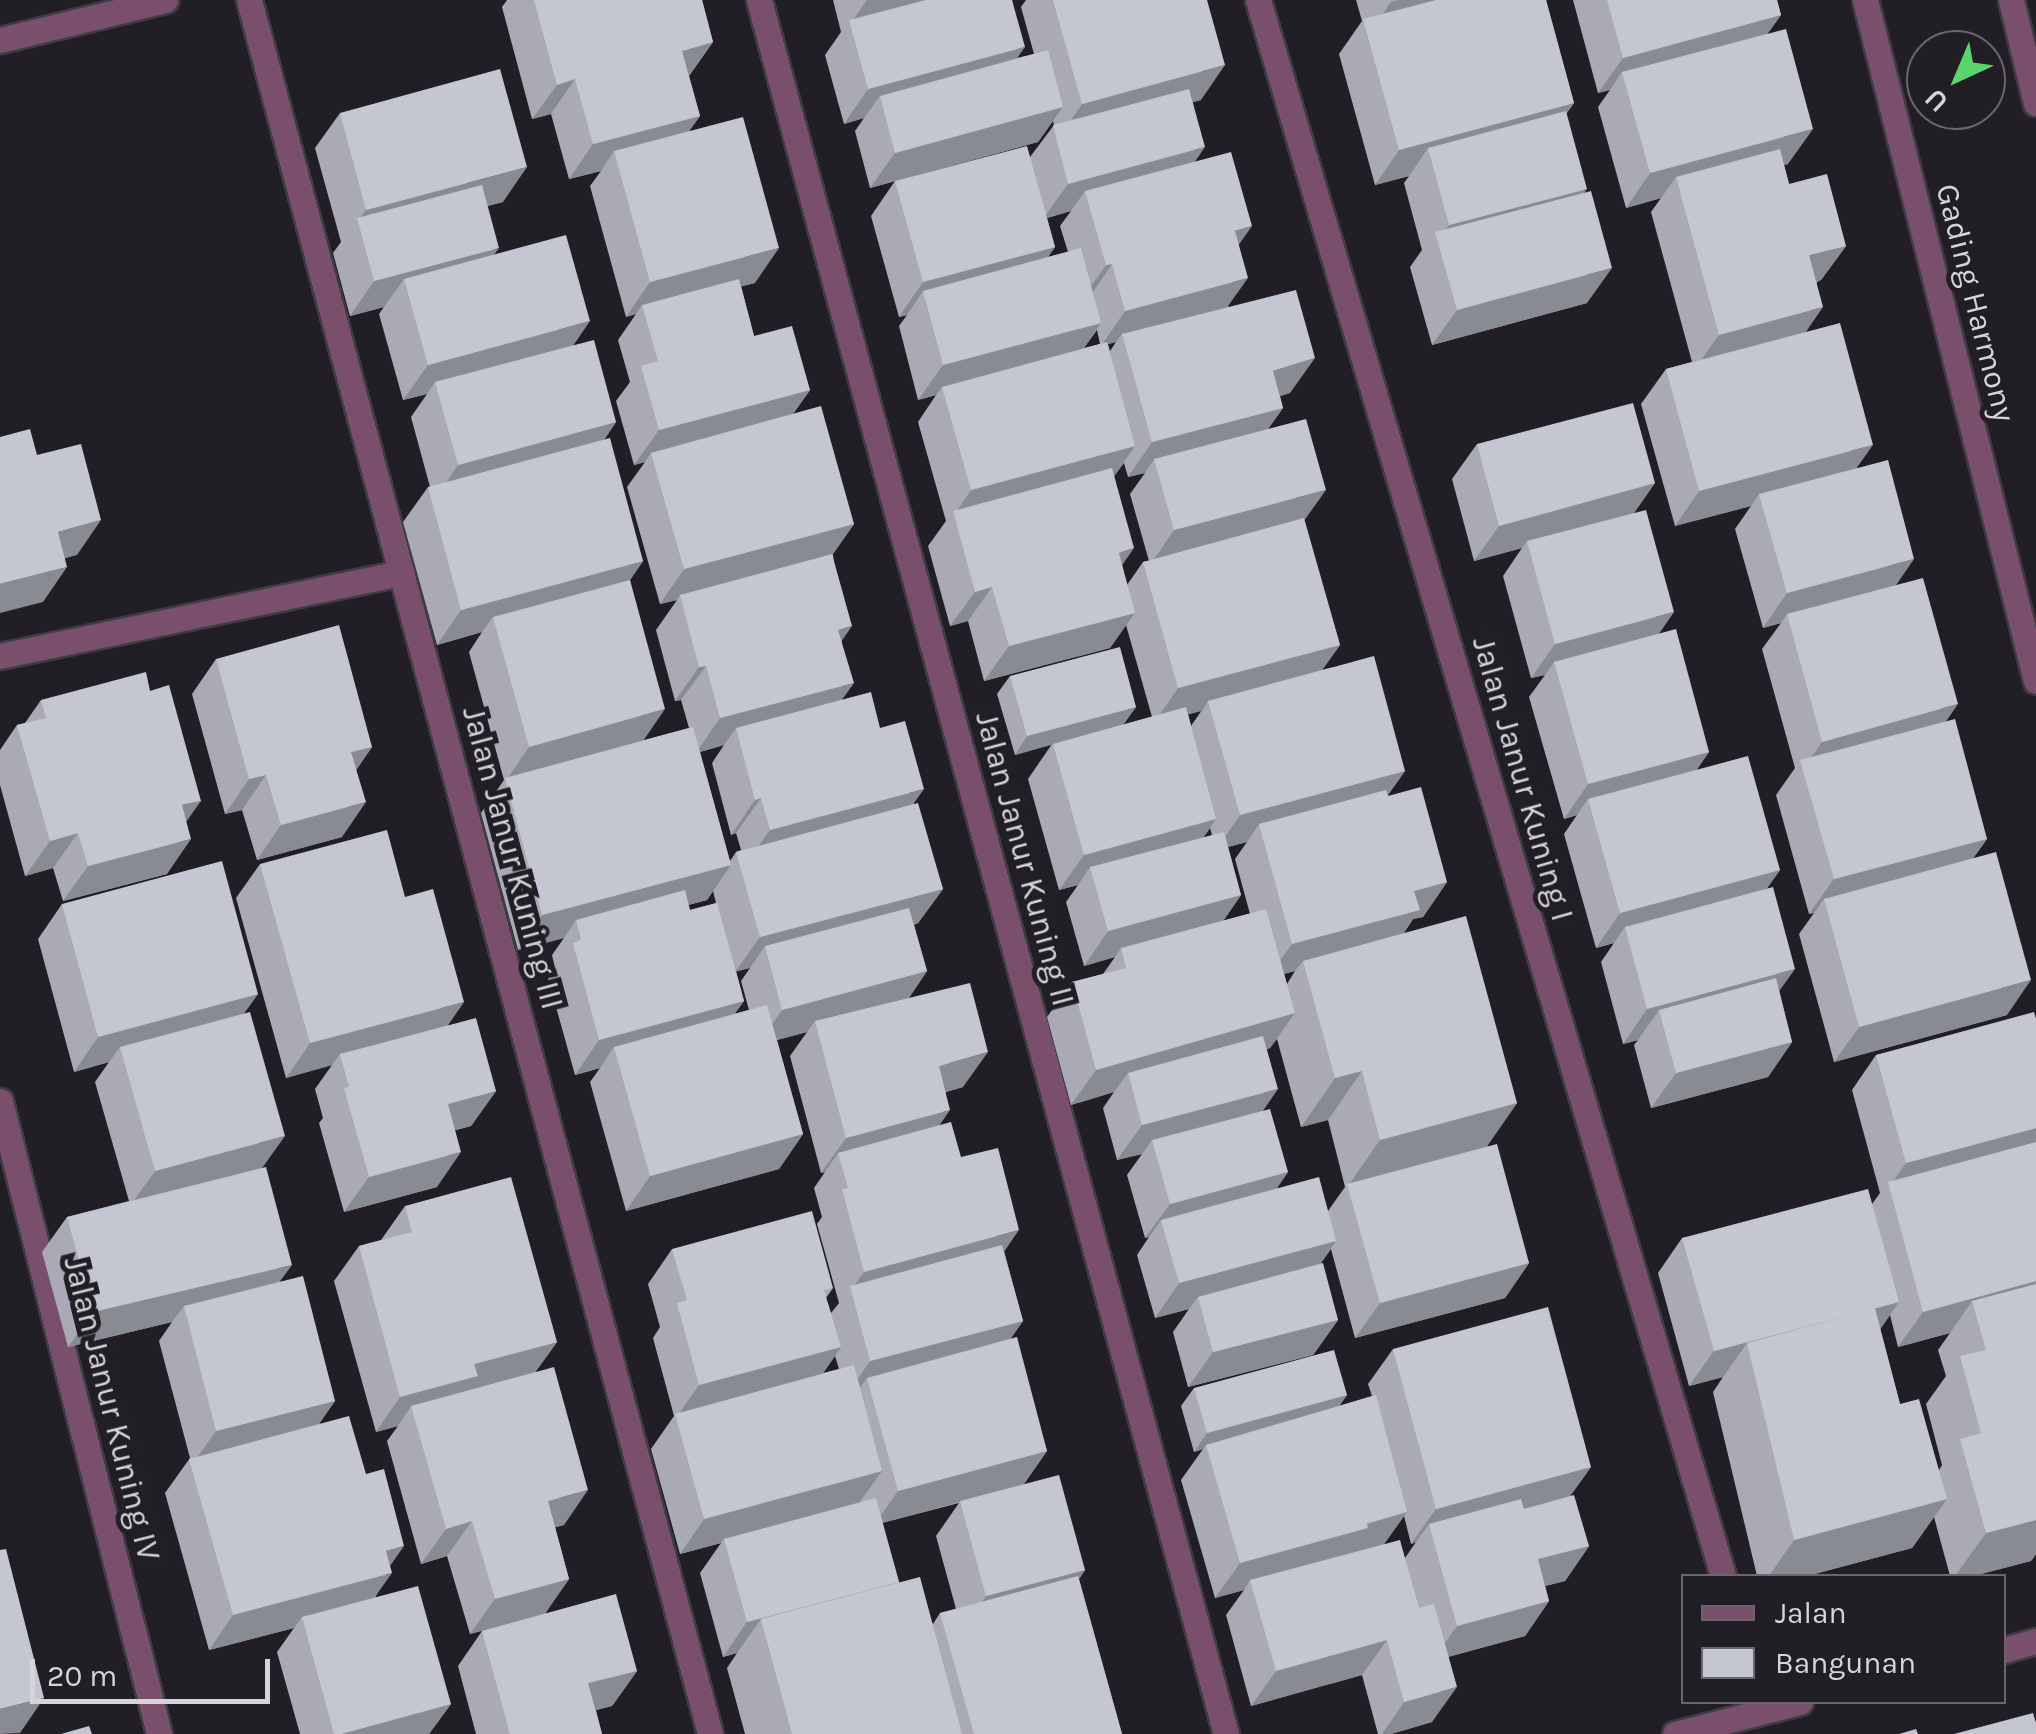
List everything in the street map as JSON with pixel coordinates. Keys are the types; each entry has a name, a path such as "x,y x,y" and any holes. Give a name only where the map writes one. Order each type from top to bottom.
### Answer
{"street":[{"path":"0,40 165,0"},
{"name":"Jalan Janur Kuning III","path":"249,0 710,1734"},
{"name":"Jalan Janur Kuning II","path":"760,0 1226,1734"},
{"name":"Jalan Janur Kuning I","path":"1258,0 1722,1574"},
{"name":"Gading Harmony","path":"1866,0 2036,681"},
{"path":"2011,0 2036,103"},
{"path":"0,656 402,573"},
{"name":"Jalan Janur Kuning IV","path":"0,1100 158,1734"},
{"path":"2006,1649 2036,1641"},
{"path":"1676,1734 1761,1706"}],"building":[{"path":"534,0 702,0 713,42 682,51 700,116 593,144 575,79 557,85"},
{"path":"926,0 1012,0 1025,47 868,89 849,20"},
{"path":"1053,0 1207,0 1225,65 1082,104"},
{"path":"1436,0 1546,0 1574,103 1399,150 1363,19"},
{"path":"1607,0 1777,0 1781,15 1623,58"},
{"path":"1786,29 1813,129 1650,173 1622,72"},
{"path":"1048,50 1063,107 895,153 880,96"},
{"path":"500,69 527,167 366,210 340,113"},
{"path":"1189,89 1205,147 1068,184 1053,125"},
{"path":"1566,111 1587,189 1449,225 1428,148"},
{"path":"743,117 779,248 650,282 614,151"},
{"path":"1027,146 1055,247 923,282 895,181"},
{"path":"1780,149 1789,184 1827,174 1846,246 1809,255 1823,307 1719,335 1676,177"},
{"path":"1231,152 1252,226 1235,231 1248,278 1125,311 1112,264 1106,265 1085,191"},
{"path":"482,185 499,248 374,281 357,218"},
{"path":"1591,191 1612,268 1457,310 1435,232"},
{"path":"566,235 590,321 428,365 404,279"},
{"path":"1081,248 1101,323 943,365 923,291"},
{"path":"739,279 754,336 792,326 810,390 659,430 641,366 658,361 642,305"},
{"path":"1296,290 1315,358 1273,371 1283,408 1152,442 1122,334"},
{"path":"1840,323 1873,445 1699,491 1666,369"},
{"path":"594,340 616,422 458,465 435,382"},
{"path":"1107,342 1135,446 971,490 942,387"},
{"path":"1633,403 1655,483 1499,526 1477,444"},
{"path":"821,406 854,524 684,569 651,453"},
{"path":"1306,419 1326,490 1174,530 1154,459"},
{"path":"30,429 37,455 81,444 101,520 58,532 67,567 0,584 0,437"},
{"path":"610,438 643,561 461,610 428,487"},
{"path":"1888,460 1914,559 1787,593 1759,494"},
{"path":"1112,468 1134,548 1119,553 1135,613 1009,646 992,587 975,592 953,511"},
{"path":"1646,510 1674,612 1555,644 1527,541"},
{"path":"1304,518 1340,645 1178,688 1143,562"},
{"path":"832,554 852,626 838,630 854,683 720,718 706,666 699,667 680,595"},
{"path":"1923,578 1958,704 1822,742 1787,614"},
{"path":"630,580 665,709 529,747 493,617"},
{"path":"339,625 372,747 351,752 366,802 281,825 266,775 249,779 216,659"},
{"path":"1676,629 1709,752 1588,784 1554,662"},
{"path":"1120,647 1136,707 1027,736 1010,676"},
{"path":"1374,656 1405,771 1240,815 1208,701"},
{"path":"146,672 150,691 169,685 201,801 182,805 191,839 88,866 78,833 50,841 17,725 46,718 41,700"},
{"path":"871,692 880,728 905,721 924,789 770,830 761,798 755,800 736,728"},
{"path":"1186,707 1216,819 1084,855 1053,744"},
{"path":"1955,719 1987,839 1834,879 1800,760"},
{"path":"693,727 731,865 542,915 505,778"},
{"path":"1748,756 1780,870 1620,913 1588,799"},
{"path":"1421,787 1447,882 1414,891 1420,910 1292,944 1259,824 1386,790 1388,796"},
{"path":"918,803 943,889 760,937 736,852"},
{"path":"387,830 405,897 433,889 464,1002 310,1043 260,864"},
{"path":"1224,832 1241,895 1108,931 1090,867"},
{"path":"1996,852 2031,980 1859,1027 1824,899"},
{"path":"222,861 258,994 98,1037 62,904"},
{"path":"1773,887 1795,969 1647,1009 1625,927"},
{"path":"685,890 690,910 717,903 744,1001 599,1040 573,943 581,940 576,920"},
{"path":"909,908 927,971 782,1010 765,946"},
{"path":"1266,909 1295,1013 1096,1070 1072,982 1126,968 1121,948"},
{"path":"1466,916 1517,1103 1380,1140 1362,1071 1335,1078 1303,961"},
{"path":"1776,978 1792,1042 1676,1073 1659,1010"},
{"path":"970,983 988,1052 939,1066 950,1110 846,1138 815,1021"},
{"path":"767,1005 803,1134 650,1176 614,1047"},
{"path":"250,1012 285,1136 155,1171 120,1047"},
{"path":"2034,1012 2036,1128 1906,1163 1876,1055"},
{"path":"476,1018 496,1091 448,1104 461,1152 369,1177 344,1088 349,1087 340,1054"},
{"path":"1263,1036 1278,1089 1142,1125 1128,1073"},
{"path":"1270,1109 1288,1172 1170,1204 1152,1140"},
{"path":"951,1122 961,1157 998,1148 1019,1230 864,1272 842,1189 848,1188 838,1153"},
{"path":"2036,1142 2036,1281 1923,1312 1888,1182"},
{"path":"1497,1144 1529,1263 1380,1303 1347,1184"},
{"path":"266,1167 292,1265 93,1312 67,1217"},
{"path":"511,1177 557,1342 474,1364 478,1376 400,1397 359,1246 412,1232 405,1206"},
{"path":"1319,1177 1336,1241 1179,1283 1161,1220"},
{"path":"1868,1189 1899,1302 1714,1351 1682,1238"},
{"path":"812,1211 833,1288 824,1290 841,1347 699,1385 677,1303 687,1300 672,1249"},
{"path":"1002,1245 1023,1321 870,1361 850,1286"},
{"path":"1323,1263 1338,1320 1213,1352 1198,1297"},
{"path":"303,1276 335,1401 216,1431 184,1306"},
{"path":"2036,1284 2036,1520 1986,1533 1960,1439 1981,1433 1960,1356 1986,1350 1972,1301"},
{"path":"1548,1307 1591,1467 1436,1509 1393,1349"},
{"path":"1875,1308 1900,1404 1919,1399 1947,1499 1794,1540 1747,1343"},
{"path":"1017,1337 1047,1451 898,1491 867,1378"},
{"path":"1334,1350 1347,1395 1207,1433 1194,1388"},
{"path":"854,1365 882,1471 704,1519 675,1414"},
{"path":"554,1367 588,1490 548,1501 569,1579 495,1599 472,1521 446,1529 411,1406"},
{"path":"1376,1395 1407,1512 1367,1523 1368,1528 1240,1563 1206,1445"},
{"path":"349,1416 366,1474 384,1469 404,1546 386,1551 392,1573 233,1615 189,1459"},
{"path":"1059,1475 1085,1570 986,1596 960,1501"},
{"path":"1574,1495 1589,1546 1538,1559 1549,1601 1457,1626 1429,1524 1521,1499 1524,1509"},
{"path":"876,1498 899,1582 747,1622 724,1539"},
{"path":"1400,1540 1419,1608 1434,1604 1457,1687 1404,1702 1387,1640 1276,1671 1250,1580"},
{"path":"6,1549 44,1698 0,1709 0,1550"},
{"path":"1078,1576 1122,1734 974,1734 940,1613"},
{"path":"920,1577 962,1734 792,1734 761,1619"},
{"path":"418,1586 451,1704 334,1734 302,1617"},
{"path":"616,1594 637,1671 588,1683 602,1734 510,1734 482,1631"},
{"path":"2033,1713 2036,1734 1954,1734"},
{"path":"89,1726 92,1734 61,1734"}]}
